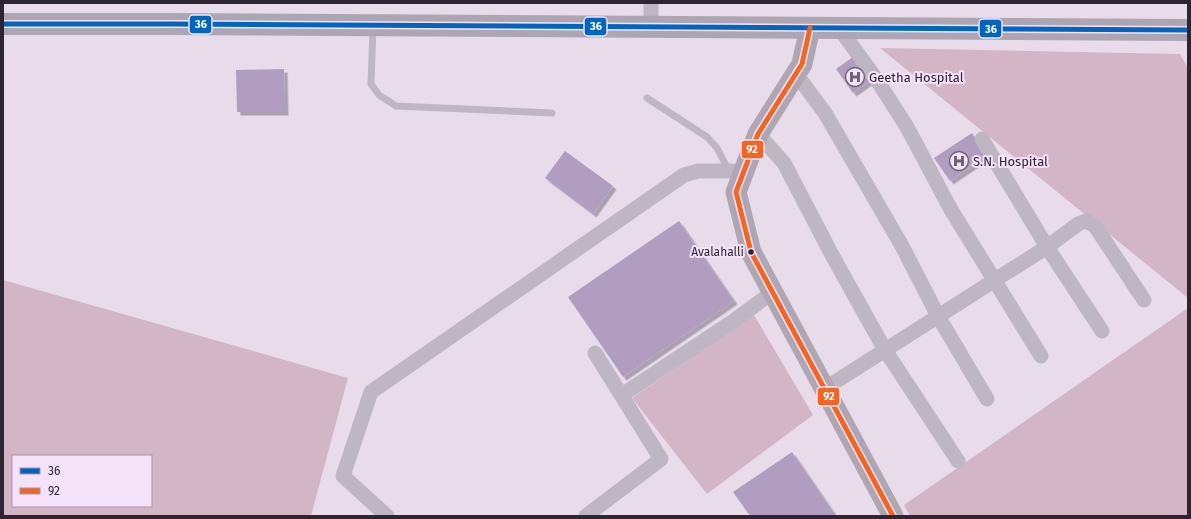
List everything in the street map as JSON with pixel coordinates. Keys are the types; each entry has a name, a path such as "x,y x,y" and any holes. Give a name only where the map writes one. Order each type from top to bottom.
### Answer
{"main road":[{"path":"3,24 1188,30"},
{"path":"810,28 802,64 736,171 736,192 751,252 893,516"}],"street":[{"path":"651,3 651,27"},
{"path":"839,28 878,80 907,127 950,208 1041,356"},
{"path":"796,74 825,113 902,246 938,316 987,399"},
{"path":"758,134 784,163 832,255 885,350 958,461"},
{"path":"982,139 1047,247 1102,331"},
{"path":"387,516 343,476 371,392 684,175 698,171 736,171"},
{"path":"824,388 1047,247 1078,224 1086,221 1095,226 1144,300"},
{"path":"622,395 732,322 773,292"},
{"path":"586,516 661,459 595,353"}],"lane":[{"path":"373,25 371,84 379,95 396,106 552,113"},
{"path":"647,98 707,137 736,171"}],"shaded area":[{"path":"880,48 1180,54 1188,68 1188,298"},
{"path":"3,280 348,378 311,516 3,516"},
{"path":"1188,308 1188,516 910,516 904,505"},
{"path":"754,315 813,415 707,494 632,398"}],"building":[{"path":"853,57 870,81 853,93 836,69"},
{"path":"284,69 285,112 237,112 236,70"},
{"path":"972,133 987,156 950,181 934,158"},
{"path":"565,151 613,186 593,214 545,178"},
{"path":"679,221 734,301 623,377 568,297"},
{"path":"792,452 836,516 750,516 733,492"}],"transit line":[{"name":"36","path":"3,24 1188,30"},
{"name":"92","path":"810,28 802,64 758,134 736,192 751,252 893,516"}],"place":[{"name":"Geetha Hospital","path":"855,77"},
{"name":"S.N. Hospital","path":"959,161"},
{"name":"Avalahalli","path":"751,252"}]}
